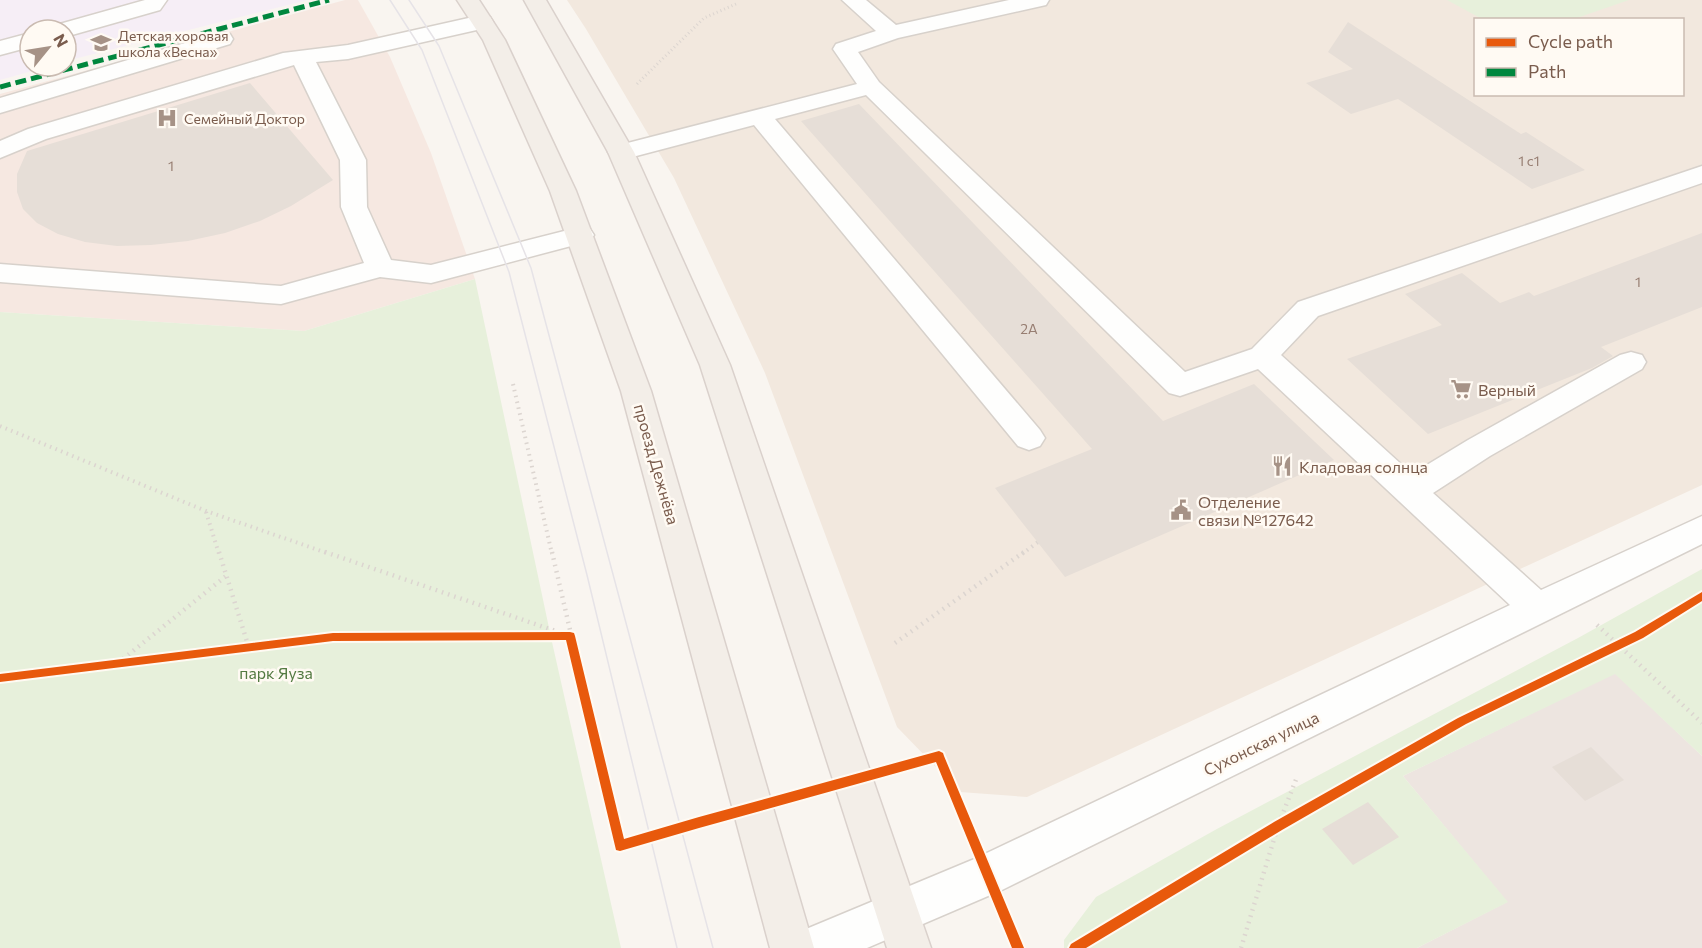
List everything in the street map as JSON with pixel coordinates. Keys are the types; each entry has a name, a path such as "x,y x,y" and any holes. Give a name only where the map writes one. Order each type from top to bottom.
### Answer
{"main road":[{"name":"проезд Дежнёва","path":"468,0 494,40 554,170 636,391 792,948"},
{"path":"535,0 621,152 715,365 904,931"}],"street":[{"path":"78,26 152,5 156,0"},
{"path":"853,0 892,33"},
{"path":"1038,0 892,33 844,49 871,87 1180,385 1263,356 1308,309 1702,174"},
{"path":"2,145 291,58 348,52 482,22"},
{"path":"0,106 222,39"},
{"path":"0,48 18,43"},
{"path":"302,57 353,160 354,207 380,268"},
{"path":"112,72 132,106"},
{"path":"621,152 871,87"},
{"path":"759,116 1029,438"},
{"path":"0,273 281,295 380,268 431,274 580,235"},
{"path":"1263,356 1538,609"},
{"path":"1410,491 1479,448 1631,362"},
{"name":"Сухонская улица","path":"815,948 904,931 997,870 1702,529"}],"path":[{"path":"637,84 704,18 736,4"},
{"path":"513,384 620,846 715,817"},
{"path":"0,426 206,511 570,636"},
{"path":"206,511 249,648"},
{"path":"895,643 1038,542"},
{"path":"118,663 226,576"},
{"path":"1590,618 1702,723"},
{"path":"534,636 570,636"},
{"path":"1608,650 1629,640"},
{"path":"238,649 260,646"},
{"path":"106,665 140,661"},
{"path":"1241,948 1278,826 1297,777"},
{"path":"1268,832 1288,820"}],"shaded area":[{"name":"Детская хоровая школа «Весна»","path":"0,0 308,0 78,58 78,18 18,18 18,75 0,80"},
{"path":"345,0 358,0 390,57 431,153 475,279 304,331 0,312 0,94 59,78 78,78 78,73"},
{"path":"567,0 1702,0 1702,485 1027,797 960,792 897,727 765,373 674,178"},
{"path":"1615,673 1702,756 1702,948 1417,948 1507,902 1403,776"}],"green space":[{"path":"1447,0 1629,0 1577,18 1480,18"},
{"name":"парк Яуза","path":"475,279 552,642 621,948 0,948 0,312 304,331"},
{"path":"1702,569 1702,756 1615,674 1403,776 1508,902 1417,948 1064,948 1064,940 1096,897 1215,830 1578,638"}],"building":[{"path":"1348,22 1521,134 1526,132 1585,170 1532,189 1398,99 1351,114 1306,83 1353,69 1328,52"},
{"path":"250,83 333,180 291,206 260,221 225,233 188,241 151,245 117,246 85,242 58,234 37,223 23,209 17,192 17,174 27,151"},
{"path":"859,104 1163,421 1254,384 1334,460 1065,577 995,488 1092,449 801,121"},
{"path":"1702,233 1702,307 1601,347 1613,356 1592,368 1428,434 1347,359 1442,325 1405,294 1462,273 1500,303 1529,292 1534,296"},
{"path":"1591,747 1624,780 1585,801 1552,767"},
{"path":"1368,802 1399,837 1353,865 1322,829"}],"tram line":[{"path":"390,0 422,50 509,272 587,575 677,948"},
{"path":"409,0 439,46 531,268 713,948"}],"marked path":[{"path":"0,87 329,0"}],"cycle path":[{"path":"1075,948 1278,826 1462,721 1639,635 1702,596"},
{"path":"0,678 333,637 570,636 620,846 939,756 1018,948"}],"place":[{"name":"Детская хоровая школа «Весна»","path":"101,43"},
{"name":"Семейный Доктор","path":"167,118"},
{"name":"Верный","path":"1461,389"},
{"name":"Кладовая солнца","path":"1282,466"},
{"name":"Отделение связи №127642","path":"1181,510"}]}
